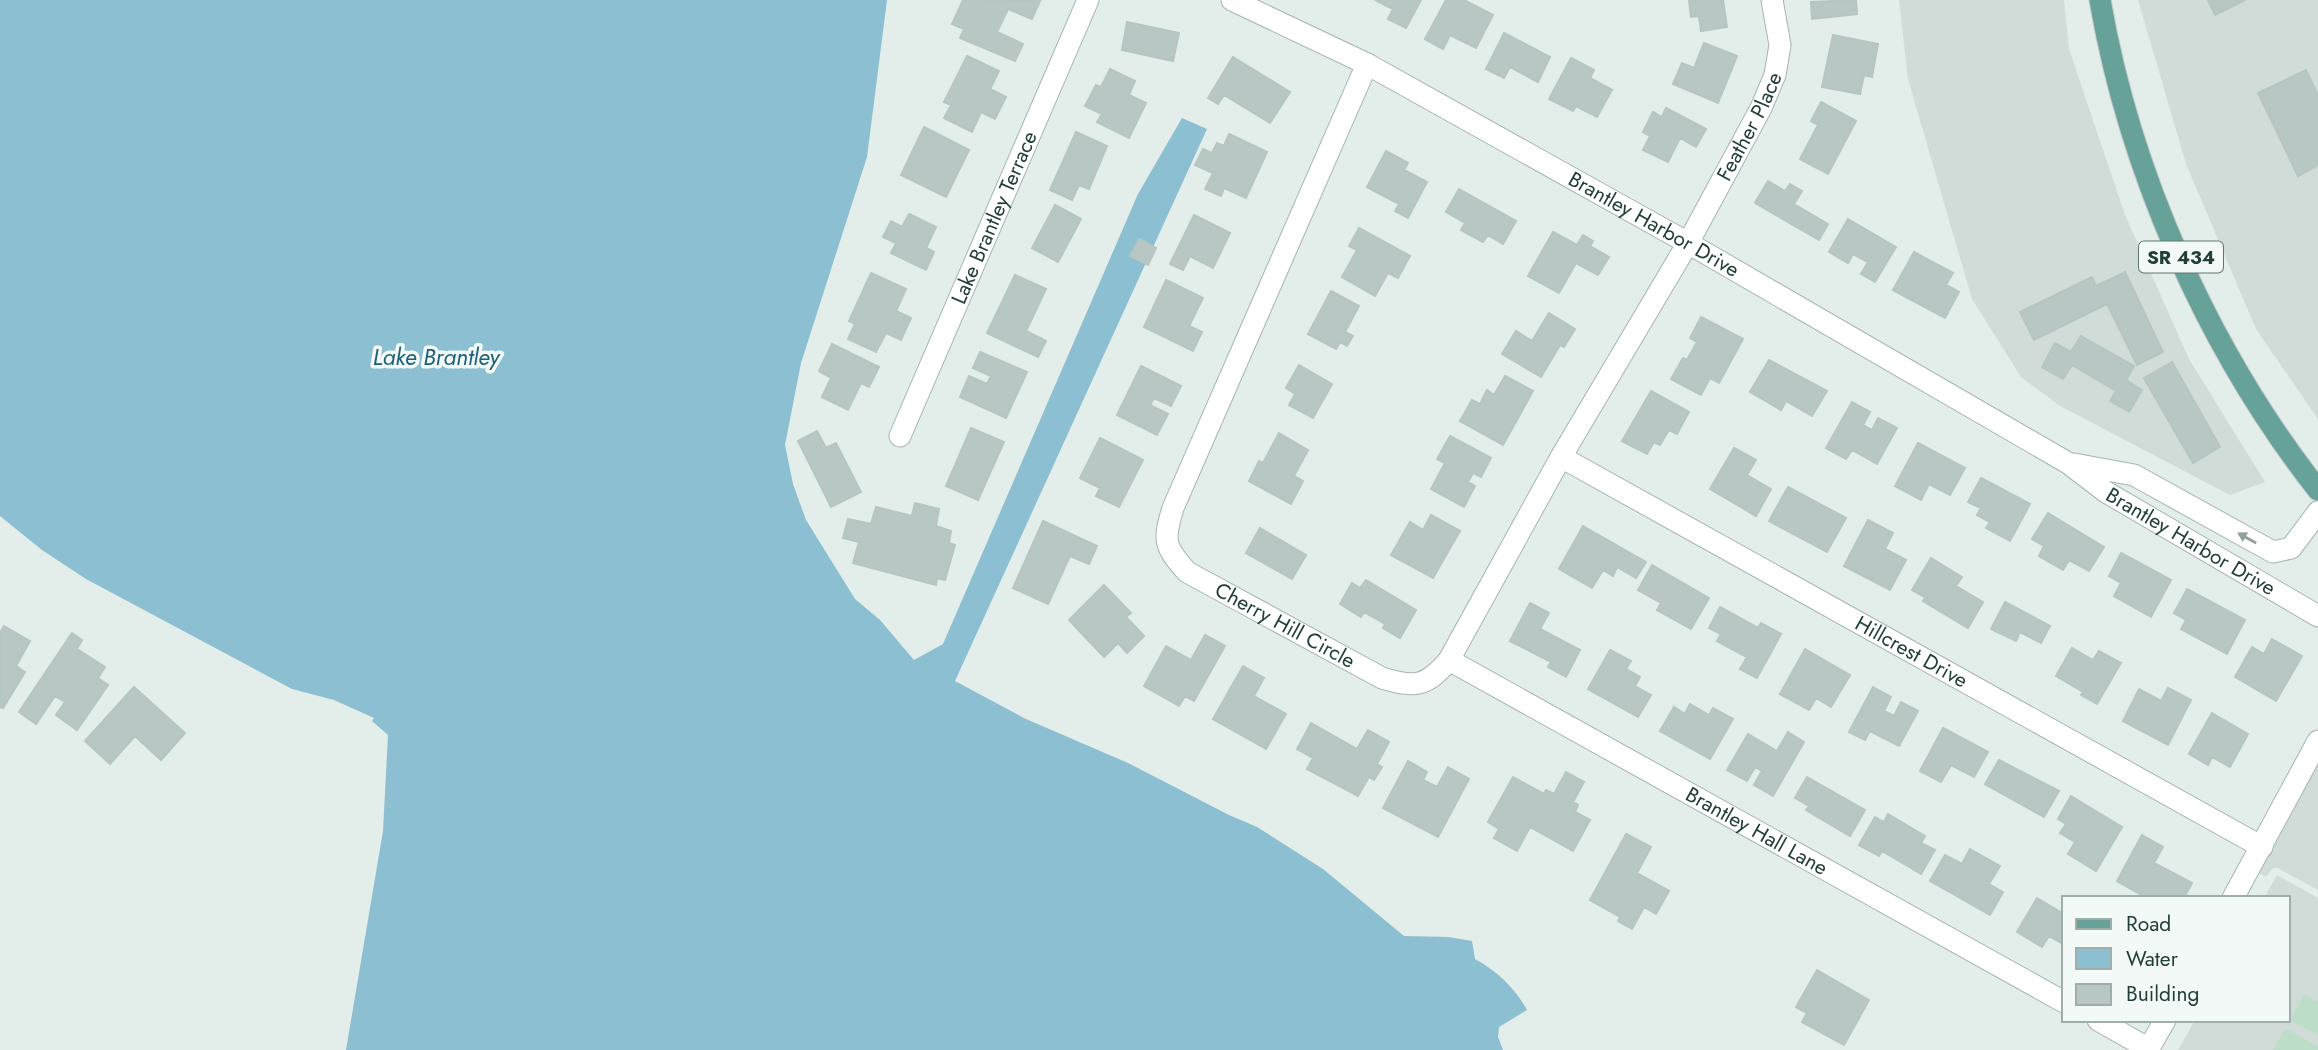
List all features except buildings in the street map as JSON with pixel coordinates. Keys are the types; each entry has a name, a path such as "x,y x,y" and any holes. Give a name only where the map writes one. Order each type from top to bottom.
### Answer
{"main road":[{"name":"SR 434","path":"2100,0 2116,76 2148,183 2162,218 2198,298 2247,388 2318,489"}],"street":[{"name":"Lake Brantley Terrace","path":"900,436 1088,0"},
{"name":"Brantley Harbor Drive","path":"1232,0 1367,64 1688,243 2068,463 2106,492 2318,616"},
{"name":"Feather Place","path":"1688,243 1761,107 1775,75 1780,45 1772,0"},
{"name":"Cherry Hill Circle","path":"1367,64 1178,495 1165,533 1171,554 1187,572 1382,678 1408,686 1434,677 1449,660 1561,457 1688,243"},
{"name":"Hillcrest Drive","path":"1561,457 2262,847"},
{"name":"Brantley Harbor Drive","path":"2068,463 2134,475 2273,552 2291,548 2318,512"},
{"name":"Brantley Hall Lane","path":"1449,660 2062,1001"},
{"path":"2234,896 2318,741"},
{"path":"2102,1022 2149,1049 2164,1022"}],"shaded area":[{"path":"1899,0 2064,0 2069,49 2125,215 2189,359 2265,482 2230,495 2060,406 2021,377 1972,299 1908,79"},
{"path":"2138,0 2318,0 2318,419 2256,329 2186,164"},
{"path":"2318,762 2318,890 2278,868 2273,868 2266,877 2259,873"},
{"path":"2277,875 2318,898 2318,1050 2178,1050 2194,1022 2290,1022 2290,896 2265,896"}],"green space":[{"path":"2304,994 2318,1002 2318,1035 2290,1020"},
{"path":"2285,1028 2318,1047 2318,1050 2273,1050"}],"water":[{"name":"Lake Brantley","path":"0,0 887,0 867,157 801,363 785,445 793,484 806,520 855,599 880,620 914,660 943,644 1138,194 1182,118 1207,129 955,681 1026,719 1128,763 1257,827 1323,869 1404,936 1449,937 1472,941 1475,959 1505,981 1527,1010 1499,1027 1498,1037 1503,1050 346,1050 383,831 388,735 372,721 374,718 334,700 292,689 86,579 42,550 0,516"}]}
